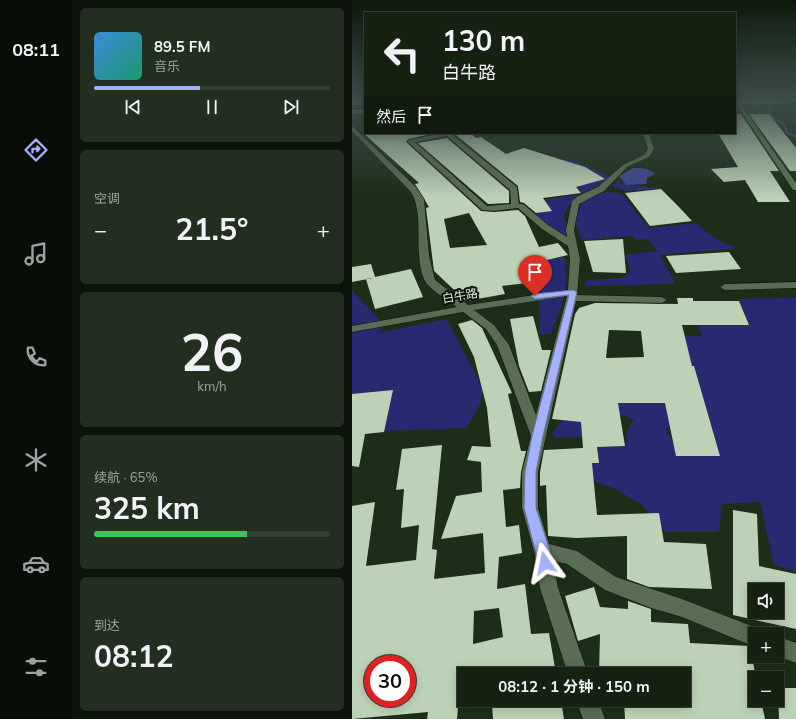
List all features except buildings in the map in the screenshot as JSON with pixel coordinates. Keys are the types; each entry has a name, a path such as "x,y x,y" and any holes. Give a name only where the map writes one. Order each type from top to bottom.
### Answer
{"main road":[{"path":"756,132 796,188"}],"street":[{"path":"356,132 413,189 420,199 424,256 430,281 490,327 503,345 538,436"},
{"path":"515,205 514,189 451,134 410,141 485,208 496,209 515,205 520,206 545,227 573,245"},
{"path":"576,667 549,588 543,551 530,508 530,472 572,295 575,259 570,230 575,202 604,187 625,166 647,156 651,149 646,134"},
{"path":"725,287 796,285"},
{"name":"白牛路","path":"352,329 550,294 662,300"},
{"path":"543,551 571,557 611,584 650,599 682,608 748,634"},
{"path":"784,649 796,653"},
{"path":"590,707 594,719"}],"shaded area":[{"path":"568,158 611,177 569,205 564,215 568,238 554,231 531,214 551,211 547,203 547,199 582,194 576,184 542,170"},
{"path":"618,181 626,185 661,188 628,191 617,188 613,185"},
{"path":"609,192 622,194 649,228 697,223 717,239 740,248 660,255 675,283 672,284 586,286 584,282 589,280 620,278 630,273 628,262 624,255 657,251 648,239 636,240 632,236 582,240 576,221 576,213 579,207 590,198"},
{"path":"564,257 567,277 561,306 551,334 539,334 540,324 537,270 528,270 525,263"},
{"path":"352,290 384,325 378,333 447,319 483,389 480,404 467,428 383,431 352,396"},
{"path":"796,298 796,572 774,565 760,502 722,504 719,532 665,532 642,505 614,488 592,481 591,447 626,446 627,432 634,420 613,411 584,437 555,438 552,433 579,402 676,401 677,418 666,429 674,445 704,444 712,438 709,418 681,335 702,336 698,325 749,324 739,299"}],"water":[{"path":"633,168 648,169 655,174 647,178 646,184 626,185 619,176"}],"waterway":[{"path":"787,132 796,137"}],"route":[{"path":"535,296 573,292 530,472 530,508 543,551 545,563"}]}
